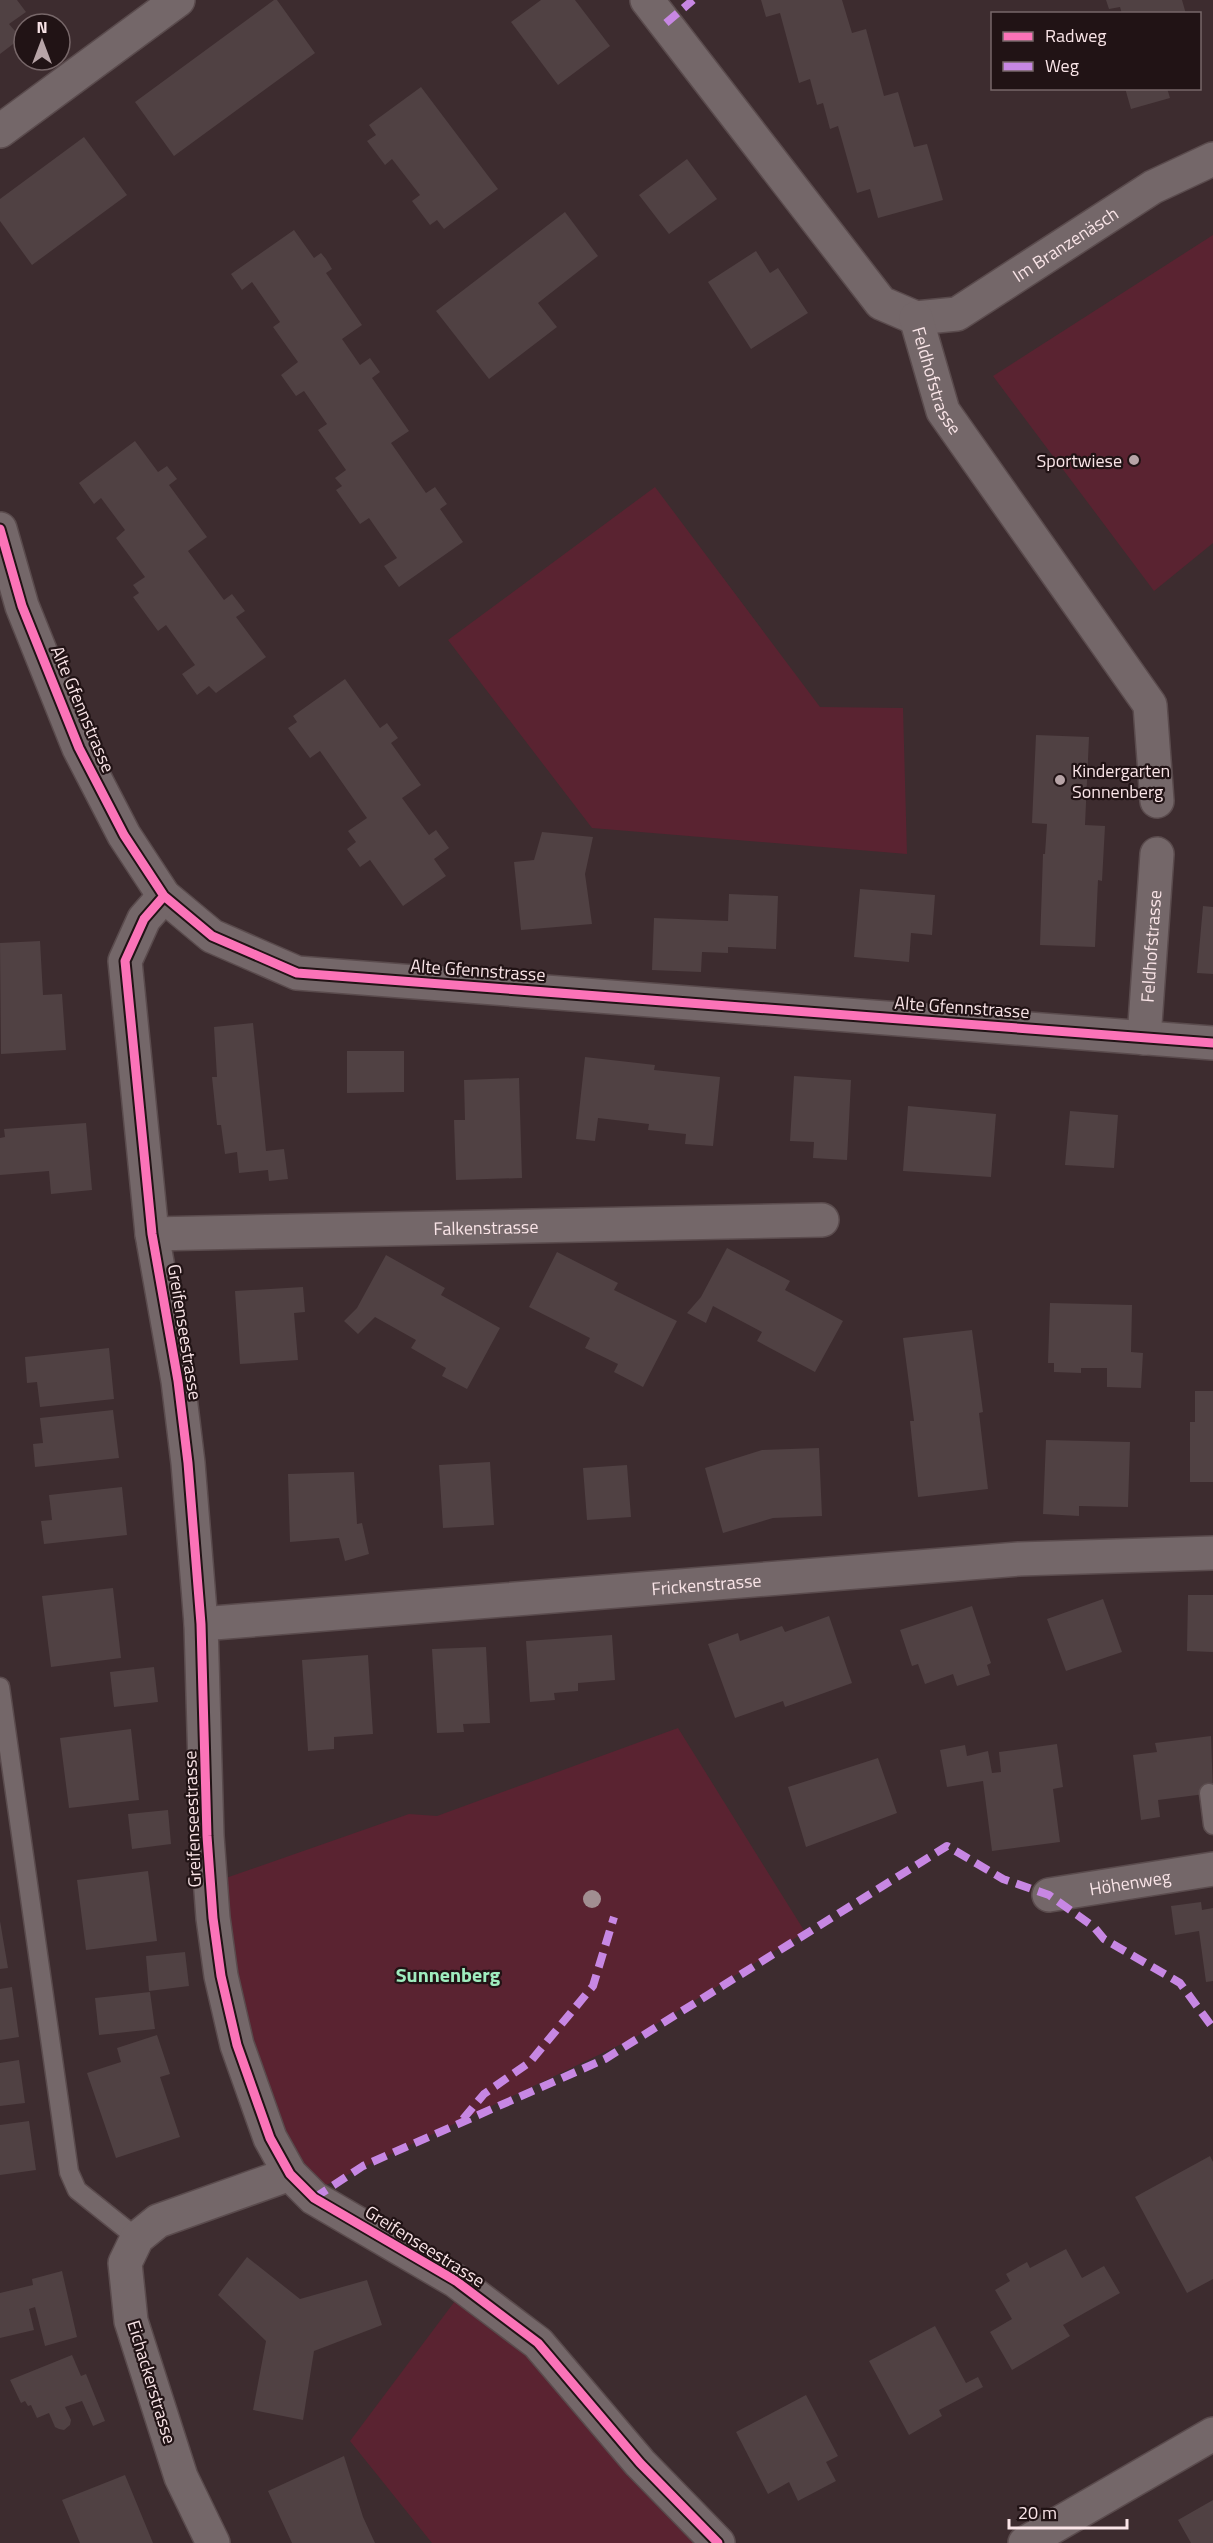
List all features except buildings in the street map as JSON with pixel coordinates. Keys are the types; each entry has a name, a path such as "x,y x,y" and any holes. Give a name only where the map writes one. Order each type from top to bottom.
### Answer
{"street":[{"path":"0,131 178,0"},
{"name":"Feldhofstrasse","path":"647,0 881,303 916,318 943,411 1150,705 1157,801"},
{"name":"Im Branzenäsch","path":"916,318 957,314 1153,187 1213,159"},
{"name":"Alte Gfennstrasse","path":"0,530 22,606 79,748 124,835 164,896 212,936 297,973 1213,1043"},
{"name":"Feldhofstrasse","path":"1144,1038 1157,854"},
{"name":"Greifenseestrasse","path":"164,896 144,919 125,961 152,1234 179,1393 201,1624 210,1878 221,1976 237,2045 270,2138 290,2174 314,2198 456,2281 538,2343 640,2463 718,2543"},
{"name":"Falkenstrasse","path":"152,1234 822,1220"},
{"name":"Frickenstrasse","path":"201,1624 1018,1559 1213,1553"},
{"name":"Höhenweg","path":"1049,1895 1213,1869"},
{"path":"137,2238 158,2221 290,2174"},
{"name":"Eichackerstrasse","path":"137,2238 126,2263 131,2321 182,2477 213,2543"},
{"path":"1025,2543 1213,2434"}],"lane":[{"path":"0,1688 69,2172 77,2190 137,2238"},
{"path":"1209,1793 1213,1825"}],"shaded area":[{"name":"Sportwiese","path":"1213,235 1213,543 1154,591 993,376"},
{"path":"655,487 820,707 903,708 907,854 592,828 448,640"},
{"path":"678,1728 805,1932 634,2038 322,2187 289,2156 236,2012 220,1880 409,1814 437,1816"},
{"path":"458,2297 558,2376 707,2543 432,2543 350,2441"}],"marked path":[{"path":"666,23 693,0"},
{"path":"314,2198 363,2166 605,2059 947,1846 1003,1879 1049,1895 1094,1927 1104,1939 1180,1983 1213,2028"},
{"path":"463,2119 484,2094 530,2062 593,1986 614,1917"}],"cycle path":[{"path":"0,529 22,606 79,748 124,835 164,896 212,936 297,973 1213,1043"},
{"path":"164,896 144,919 125,961 152,1234 178,1381 188,1463 201,1624 207,1836 213,1918 221,1976 237,2045 270,2138 290,2174 314,2198 456,2281 538,2343 640,2463 718,2543"}],"place":[{"name":"Sportwiese","path":"1134,460"},
{"name":"Kindergarten Sonnenberg","path":"1060,780"}],"district":[{"name":"Sunnenberg","path":"448,1974"}]}
